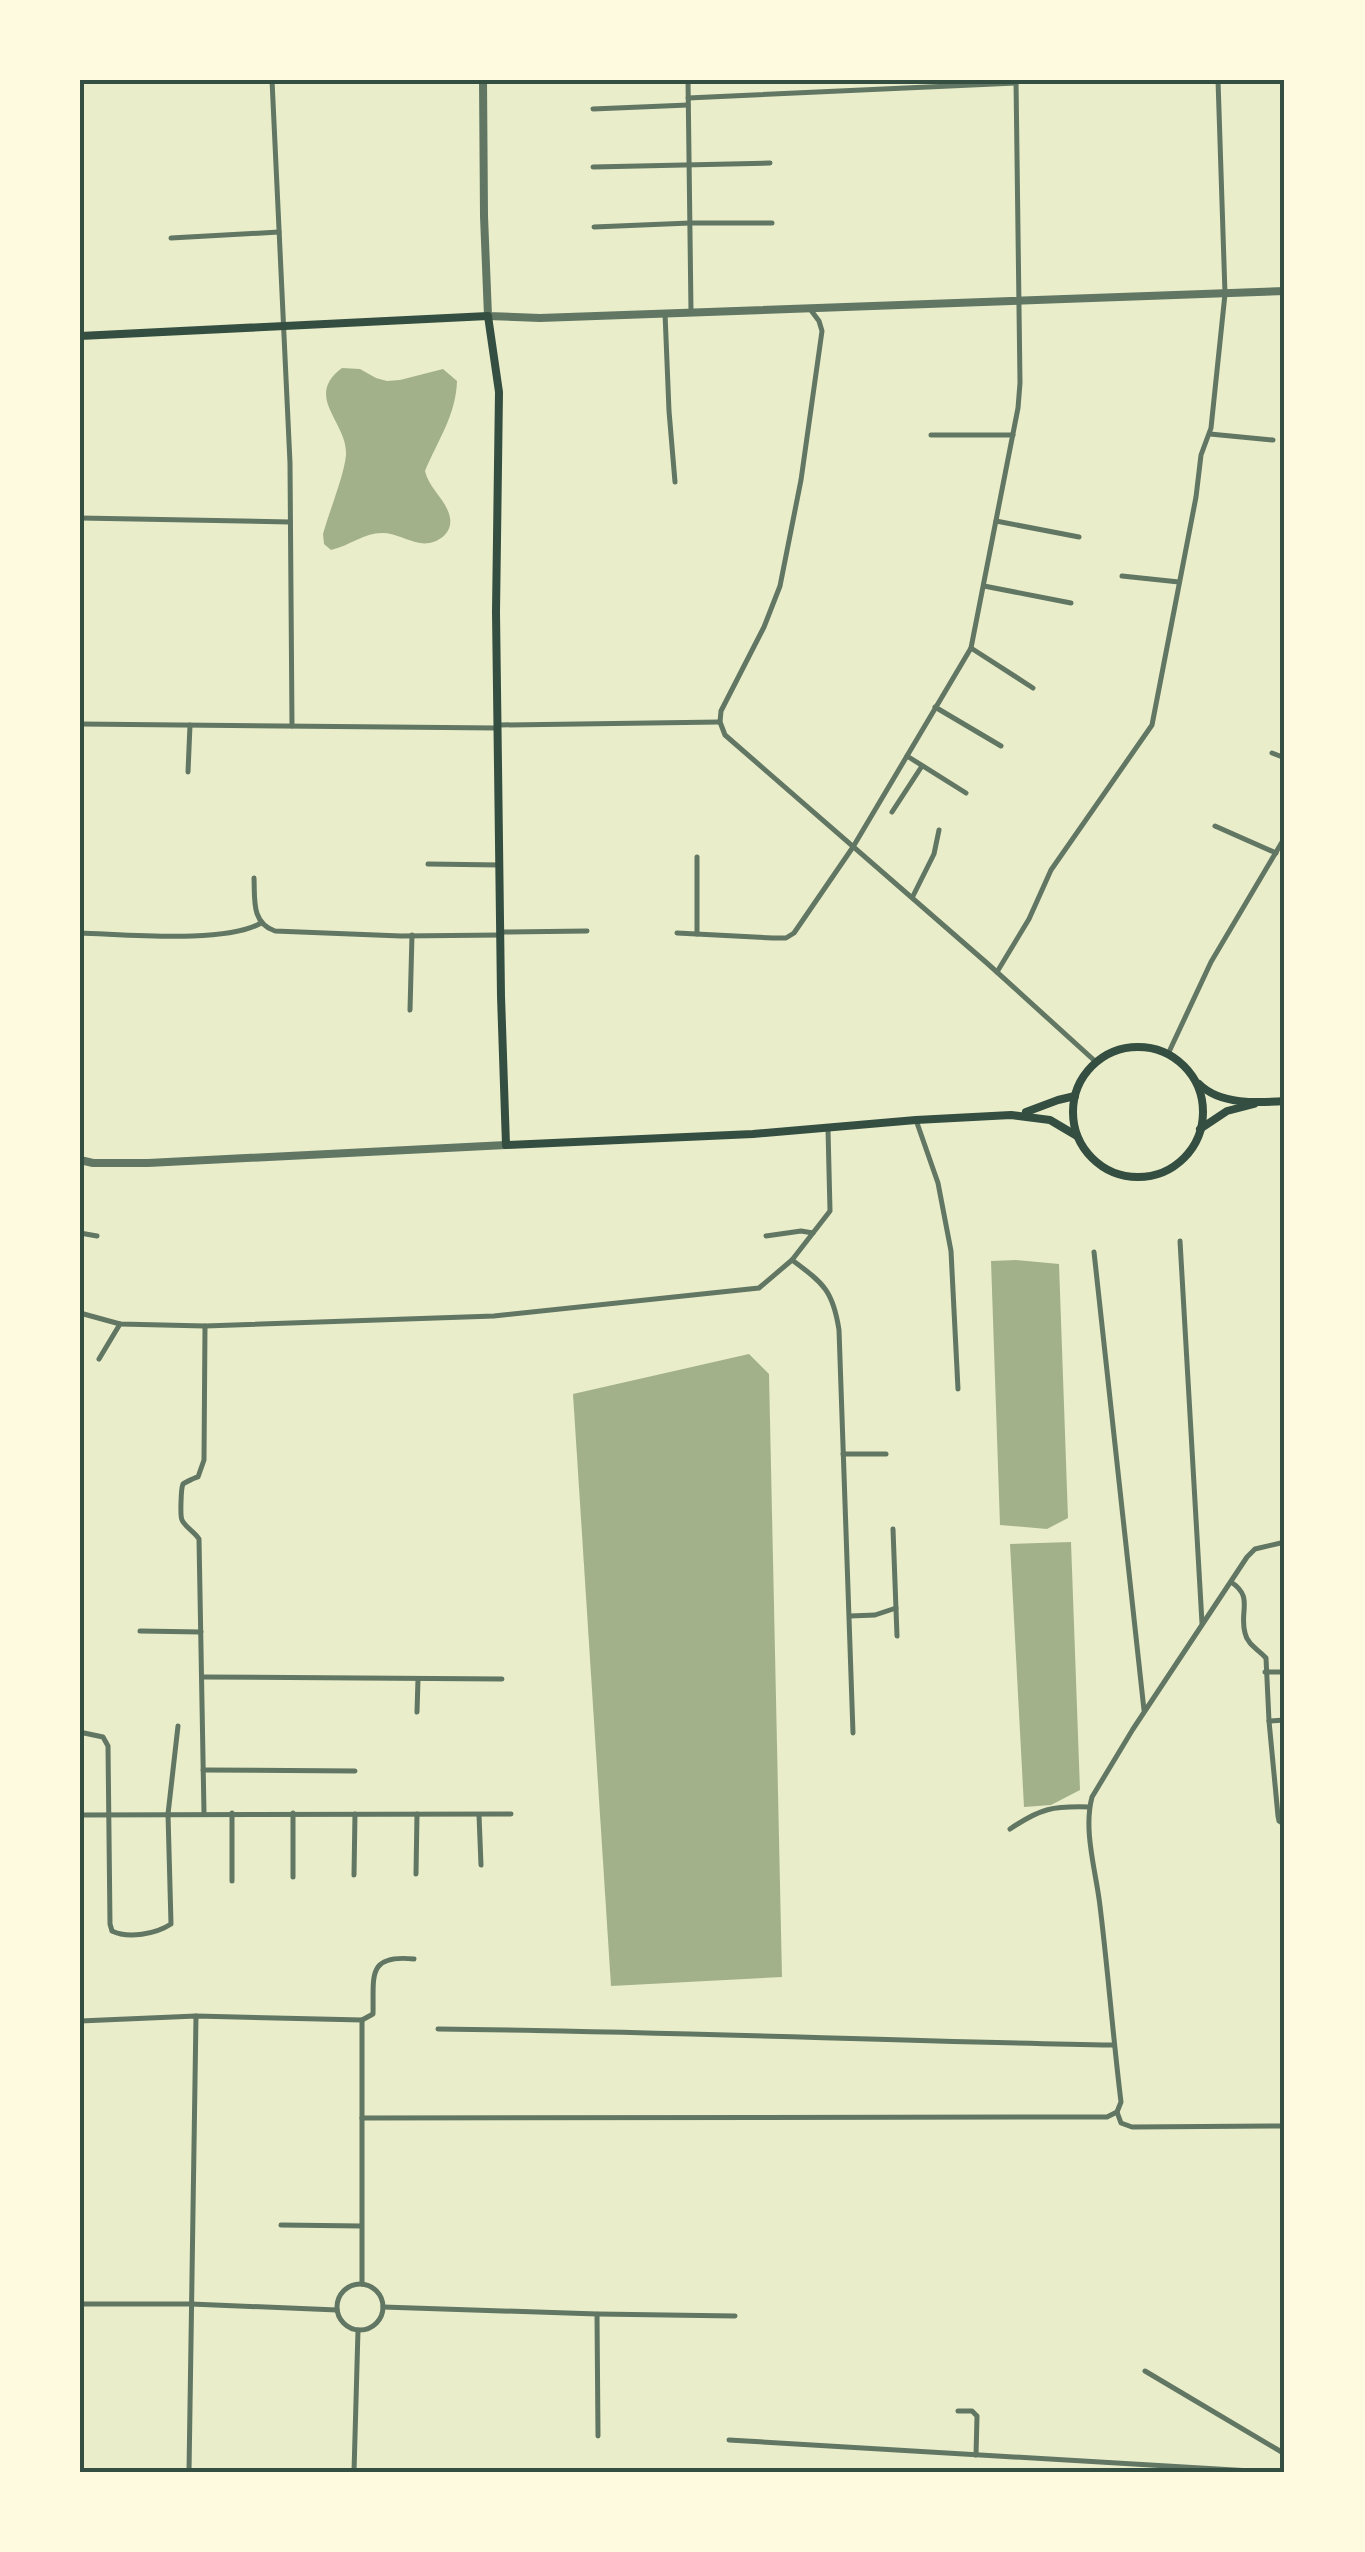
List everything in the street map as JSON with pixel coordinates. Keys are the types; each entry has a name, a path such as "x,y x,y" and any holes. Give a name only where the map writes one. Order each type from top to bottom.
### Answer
{"main road":[{"path":"80,336 488,316 499,392 496,612 506,1145 828,1129 1012,1115 1074,1096"},
{"path":"1193,1078 1202,1100 1200,1129 1194,1146 1176,1164 1139,1177 1126,1176 1092,1158 1078,1136 1074,1096 1082,1078 1106,1055 1131,1047 1156,1050 1178,1060 1205,1090 1259,1103"},
{"path":"1200,1129 1227,1111 1285,1102"},
{"path":"1012,1115 1050,1120 1078,1136"}],"street":[{"path":"272,80 290,463 292,726"},
{"path":"483,80 488,316 540,318 1285,291"},
{"path":"688,80 690,311"},
{"path":"997,972 1029,919 1051,870 1152,725 1201,455 1210,434 1225,294 1218,80"},
{"path":"593,109 1016,81 1020,382 971,648 853,846 794,934 773,938 678,933"},
{"path":"593,167 770,163"},
{"path":"594,227 772,223"},
{"path":"171,238 279,232"},
{"path":"809,308 820,320 822,331 801,480 780,586 764,627 726,697 720,722 732,743 1096,1062"},
{"path":"665,313 675,482"},
{"path":"931,436 1013,434"},
{"path":"1210,434 1273,440"},
{"path":"80,518 290,522"},
{"path":"996,520 1079,537"},
{"path":"1122,576 1180,582"},
{"path":"984,586 1071,603"},
{"path":"971,648 1033,688"},
{"path":"935,707 1001,746"},
{"path":"80,724 499,726 720,722"},
{"path":"188,772 190,726"},
{"path":"1272,753 1285,758"},
{"path":"907,756 966,793"},
{"path":"892,812 922,766"},
{"path":"1214,826 1276,852"},
{"path":"912,898 934,854 939,830"},
{"path":"1168,1054 1210,962 1285,837"},
{"path":"696,934 697,857"},
{"path":"428,864 500,865"},
{"path":"254,878 260,923 275,932 412,935 587,931"},
{"path":"80,933 232,934 260,923"},
{"path":"410,1010 412,935"},
{"path":"916,1120 938,1182 951,1250 958,1388"},
{"path":"80,1314 120,1324 205,1326 494,1316 746,1290 766,1284 792,1260 830,1211 828,1129"},
{"path":"80,1160 156,1163 506,1145"},
{"path":"80,1232 97,1236"},
{"path":"766,1236 813,1233"},
{"path":"1180,1240 1202,1626"},
{"path":"1094,1252 1144,1713"},
{"path":"792,1260 821,1282 836,1310 839,1330 853,1733"},
{"path":"99,1359 120,1324"},
{"path":"204,1814 200,1539 184,1524 180,1512 182,1486 198,1476 204,1460 205,1326"},
{"path":"843,1454 886,1454"},
{"path":"893,1529 897,1636"},
{"path":"362,2118 1107,2117 1117,2112 1121,2102 1090,1835 1092,1797 1254,1549 1285,1542"},
{"path":"1230,1582 1242,1589 1245,1634 1251,1645 1264,1654 1278,1816 1285,1825"},
{"path":"849,1616 875,1615 896,1608"},
{"path":"140,1632 201,1632"},
{"path":"1265,1672 1285,1672"},
{"path":"202,1677 502,1679"},
{"path":"417,1712 418,1678"},
{"path":"1268,1722 1285,1720"},
{"path":"84,1734 104,1737 108,1746 110,1924 116,1934 123,1935 160,1930 170,1924 168,1814 178,1726"},
{"path":"203,1770 354,1772"},
{"path":"1010,1829 1034,1812 1089,1808"},
{"path":"232,1813 232,1881"},
{"path":"293,1813 293,1877"},
{"path":"354,1875 355,1814"},
{"path":"416,1874 417,1814"},
{"path":"479,1814 480,1864"},
{"path":"80,1816 511,1814"},
{"path":"80,2021 196,2016 362,2020 373,2014 376,1968 380,1963 387,1958 414,1959"},
{"path":"189,2472 196,2016"},
{"path":"362,2020 362,2284"},
{"path":"438,2029 1114,2044"},
{"path":"1117,2112 1121,2123 1132,2127 1285,2126"},
{"path":"281,2225 361,2226"},
{"path":"362,2284 377,2292 384,2307 378,2322 358,2330 344,2323 338,2303 344,2291 362,2284"},
{"path":"80,2304 338,2310"},
{"path":"384,2307 735,2316"},
{"path":"598,2314 598,2436"},
{"path":"354,2472 358,2330"},
{"path":"1144,2371 1285,2454"},
{"path":"958,2410 972,2411 977,2416 976,2455"},
{"path":"729,2440 1268,2472"}],"shaded area":[{"path":"342,368 360,369 387,381 443,369 457,381 450,416 425,471 450,518 449,529 437,541 420,543 382,533 331,550 324,544 323,534 346,455 326,389"},
{"path":"991,1261 1059,1264 1068,1518 1047,1529 1000,1525"},
{"path":"749,1354 769,1374 782,1977 611,1986 573,1394"},
{"path":"1071,1542 1080,1790 1051,1805 1024,1807 1010,1544"}]}
